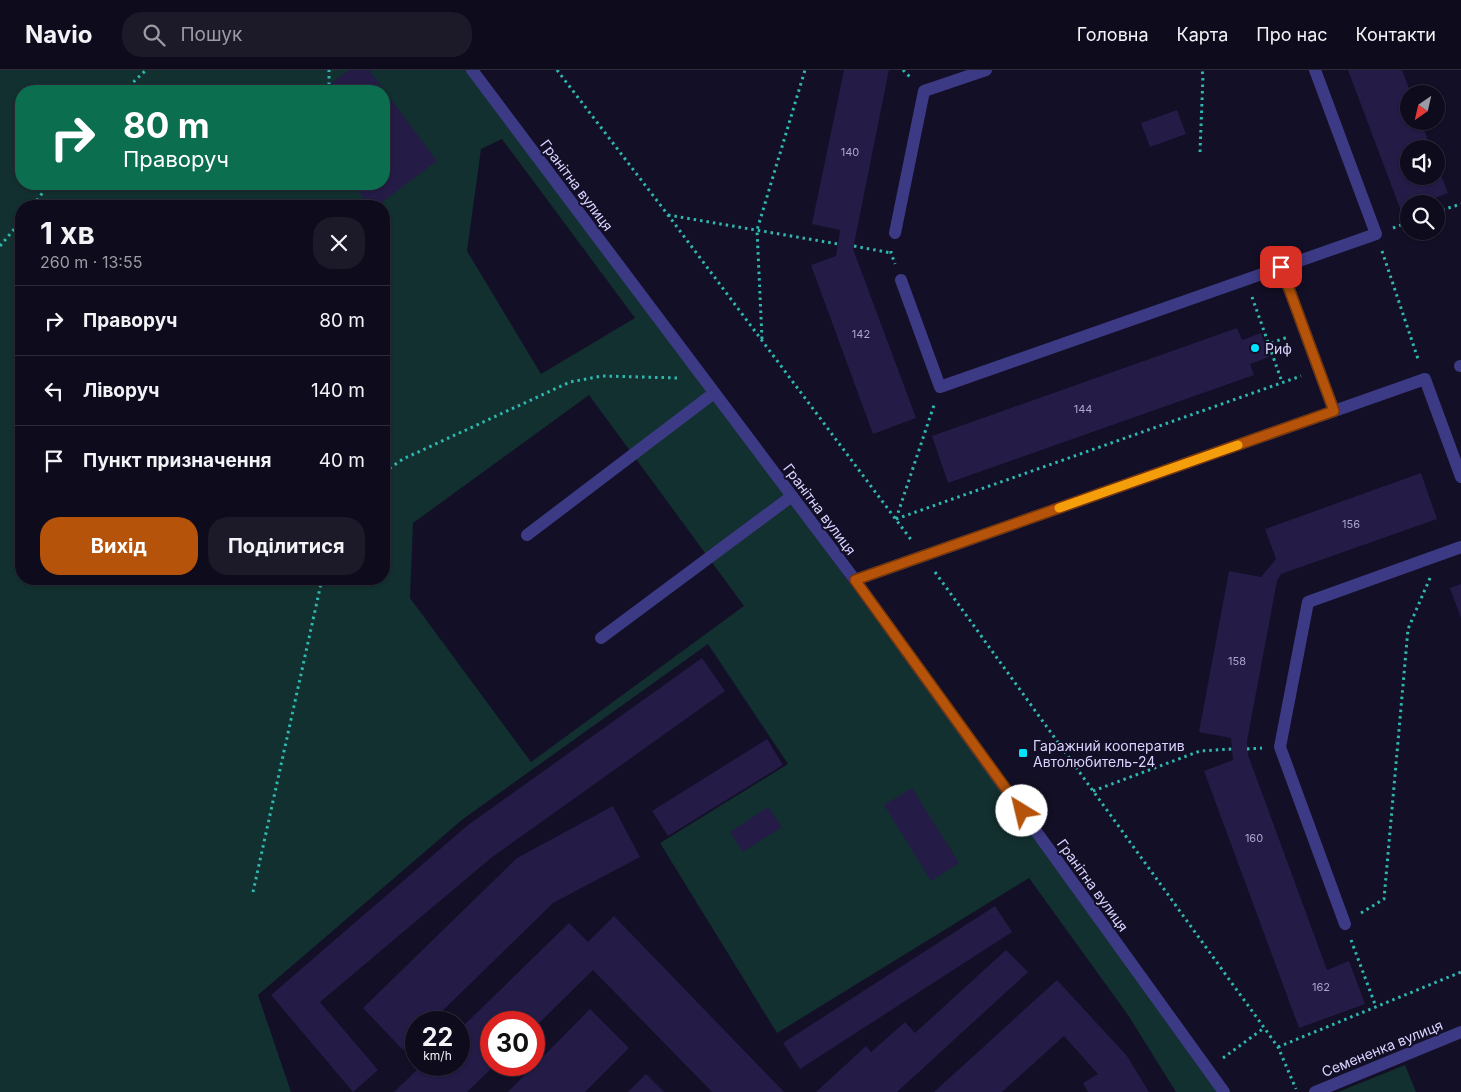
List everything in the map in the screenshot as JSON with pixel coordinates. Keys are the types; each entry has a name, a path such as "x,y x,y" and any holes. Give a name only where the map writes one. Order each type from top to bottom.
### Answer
{"street":[{"name":"Гранітна вулиця","path":"472,70 855,580 1224,1092"},
{"path":"895,233 924,91 986,70"},
{"path":"901,280 940,387 1376,234 1315,70"},
{"path":"1281,267 1334,411"},
{"path":"855,580 1425,379 1458,458 1461,477"},
{"path":"526,535 714,393"},
{"path":"601,638 792,496"},
{"path":"1345,924 1280,746 1308,602 1461,547"},
{"name":"Семененка вулиця","path":"1315,1092 1461,1032"}],"path":[{"path":"130,85 146,70"},
{"path":"329,70 329,85"},
{"path":"762,340 757,230 805,70"},
{"path":"1200,152 1202,70"},
{"path":"1445,209 1461,204"},
{"path":"668,215 838,244"},
{"path":"0,246 15,228"},
{"path":"1376,234 1425,379"},
{"path":"854,246 891,253"},
{"path":"1246,280 1282,382"},
{"path":"940,387 896,519 1318,370"},
{"path":"390,468 403,459 570,382 602,376 703,379"},
{"path":"1376,1007 1345,924 1384,899 1408,629 1439,554"},
{"path":"253,892 321,585"},
{"path":"1093,791 1200,751 1232,749"},
{"path":"1297,1092 1278,1047 1461,972"},
{"path":"1208,1069 1265,1028"}],"green space":[{"path":"0,70 472,70 1224,1092 1176,1092 1128,1015 1029,878 777,1033 660,843 788,764 708,644 463,819 258,995 291,1092 0,1092","holes":["502,139 635,318 541,374 467,251 481,149","589,395 744,606 531,762 410,598 413,523"]},
{"path":"1405,1065 1416,1092 1338,1092"}],"building":[{"path":"349,70 369,70 380,85 329,85"},
{"path":"844,70 889,70 853,249 916,418 873,434 811,265 836,256 840,230 812,224"},
{"path":"1348,70 1402,70 1408,85 1400,85 1400,130 1424,130 1428,140 1400,140 1400,185 1445,185 1448,193 1443,195 1400,195 1400,208"},
{"path":"390,98 437,161 385,200 365,200 358,190 390,190"},
{"path":"1177,110 1186,134 1150,147 1141,123"},
{"path":"1237,328 1242,340 1261,333 1269,357 1250,364 1254,375 948,483 932,436"},
{"path":"1421,473 1437,519 1281,574 1277,581 1247,741 1248,755 1327,970 1349,961 1365,1004 1299,1028 1204,771 1233,760 1231,738 1199,732 1229,571 1261,577 1276,559 1265,529"},
{"path":"1461,584 1461,618 1450,588"},
{"path":"702,658 725,691 491,858 320,1002 378,1070 353,1092 271,995 468,825"},
{"path":"767,739 783,765 668,836 652,811"},
{"path":"912,788 959,863 931,881 884,805"},
{"path":"613,806 640,857 553,903 442,1011 405,1011 405,1048 403,1050 363,1008 517,858"},
{"path":"768,807 782,827 743,852 730,832"},
{"path":"995,906 1012,932 800,1069 783,1043"},
{"path":"614,916 784,1092 712,1092 593,970 545,1017 545,1011 480,1011 480,1076 484,1076 467,1092 394,1092 411,1076 470,1076 470,1019 569,923 588,942"},
{"path":"1006,950 1028,972 897,1092 816,1092 866,1046 871,1052 905,1022 915,1033"},
{"path":"1057,980 1127,1056 1149,1092 1088,1092 1083,1083 1098,1074 1064,1036 1002,1092 934,1092"},
{"path":"590,1009 629,1048 585,1092 508,1092 524,1076 545,1076 545,1055"},
{"path":"646,1074 664,1092 628,1092"}],"slow traffic":[{"path":"1059,508 1238,445"}],"place":[{"name":"Риф","path":"1255,348"},
{"name":"Гаражний кооператив Автолюбитель-24","path":"1023,753"}],"route":[{"path":"1022,811 855,580 1334,411 1281,267"}]}
